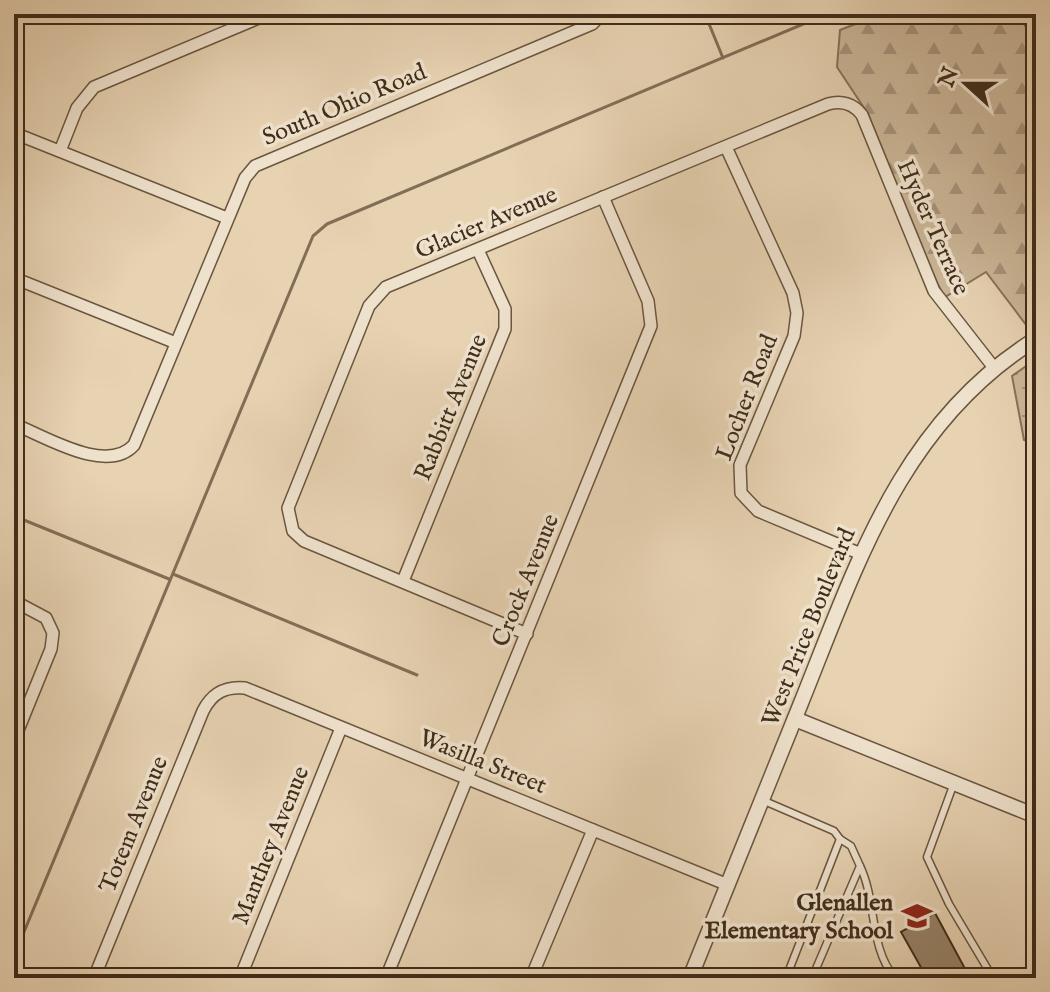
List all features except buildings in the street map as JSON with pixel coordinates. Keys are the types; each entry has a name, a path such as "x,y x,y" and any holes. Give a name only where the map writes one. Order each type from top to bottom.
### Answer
{"street":[{"path":"60,151 77,108 94,87 268,14"},
{"name":"South Ohio Road","path":"14,424 108,459 131,448 245,178 263,162 592,24 602,14"},
{"name":"Glacier Avenue","path":"403,581 304,541 288,522 288,508 373,298 386,287 828,104 842,102"},
{"name":"Hyder Terrace","path":"842,102 853,106 862,115 934,291 995,369"},
{"path":"14,133 227,218"},
{"name":"Locher Road","path":"726,147 793,293 797,313 794,336 740,465 741,493 758,511 861,554"},
{"name":"Crock Avenue","path":"386,978 651,326 648,301 603,197"},
{"name":"Rabbitt Avenue","path":"403,581 505,329 505,309 478,250"},
{"path":"14,278 176,343"},
{"name":"West Price Boulevard","path":"690,978 881,511 921,447 972,388 1036,339"},
{"path":"403,581 527,634"},
{"path":"14,601 42,614 50,625 53,642 14,740"},
{"name":"Wasilla Street","path":"220,692 245,688 728,885"},
{"name":"Totem Avenue","path":"94,978 203,711 220,692"},
{"path":"795,719 1036,816"},
{"name":"Manthey Avenue","path":"240,978 341,728"},
{"path":"531,978 593,830"}],"lane":[{"path":"954,783 927,857 949,904 993,978"},
{"path":"762,800 834,831 851,846 870,886 880,956 895,978"},
{"path":"786,978 840,839"},
{"path":"812,978 860,866"},
{"path":"1029,978 1036,975"}],"green space":[{"path":"881,14 1019,14 1036,47 1036,333 1033,334 986,272 945,297 937,283 868,114 837,67 840,30"},
{"path":"1036,359 1036,444 1024,440 1012,376"}],"waterway":[{"path":"705,14 723,58"},
{"path":"14,956 313,236 327,224 827,14"},
{"path":"14,516 169,579"},
{"path":"173,574 417,675"}],"place":[{"name":"Glenallen Elementary School","path":"917,916"}]}
